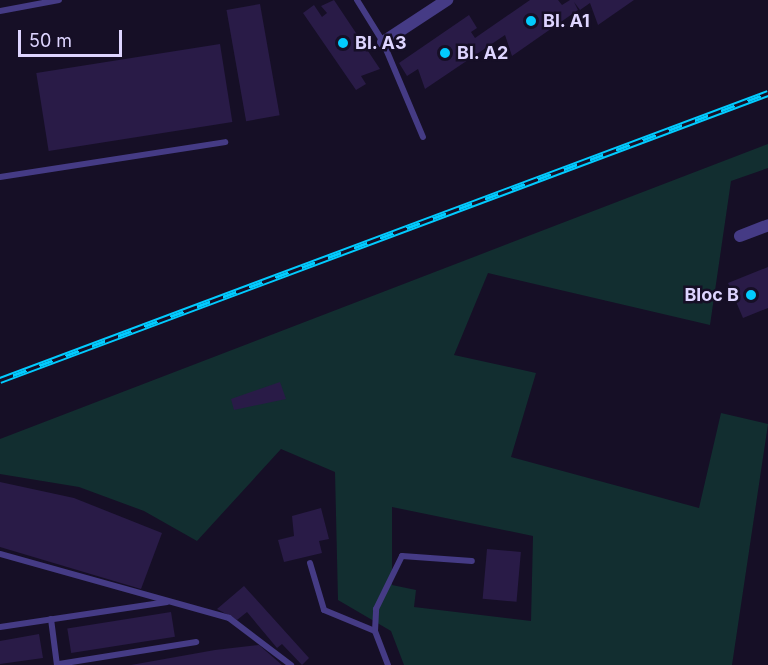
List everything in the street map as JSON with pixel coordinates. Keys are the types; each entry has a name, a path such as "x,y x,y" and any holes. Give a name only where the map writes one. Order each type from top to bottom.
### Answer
{"street":[{"path":"383,42 447,0"},
{"path":"740,236 768,225"}],"lane":[{"path":"0,10 59,0"},
{"path":"357,0 383,42 423,137"},
{"path":"0,177 225,142"},
{"path":"0,554 229,618 291,665"},
{"path":"388,665 375,631 376,609 402,556 471,561"},
{"path":"310,563 324,610 375,631"},
{"path":"0,627 171,602"},
{"path":"51,620 57,665 196,642"}],"green space":[{"path":"768,144 768,168 731,181 710,325 488,273 454,355 536,373 511,457 699,508 721,413 768,424 732,665 404,665 391,631 338,600 335,472 281,449 197,541 144,511 79,487 0,474 0,439","holes":["392,507 533,536 531,621 414,607 416,590 392,585"]}],"building":[{"name":"Bl. A3","path":"334,0 380,69 361,76 366,84 356,90 303,13 314,5 322,17 327,13 321,6"},
{"path":"530,0 558,0 562,5 570,0 634,0 598,25 590,3 580,10 574,2 578,10 512,56 505,35 425,89 418,69 407,76 399,63 469,15 477,28 471,32 475,38"},
{"path":"260,4 280,115 246,121 227,10"},
{"path":"220,44 232,122 49,151 36,73"},
{"name":"Bloc B","path":"768,267 768,308 743,318 728,283"},
{"path":"280,382 286,399 234,410 231,399"},
{"path":"0,482 74,498 162,533 141,589 0,547"},
{"path":"321,508 329,539 319,541 322,553 284,562 278,540 294,536 292,516"},
{"path":"487,549 521,552 517,602 483,599"},
{"path":"244,586 309,658 302,665 282,644 277,648 247,612 237,620 217,609"},
{"path":"171,612 175,637 71,653 67,628"},
{"path":"39,634 43,658 0,664 0,641"},
{"path":"259,645 282,665 131,665 215,650"}],"railway":[{"path":"0,380 768,93"}],"place":[{"name":"Bl. A1","path":"531,21"},
{"name":"Bl. A3","path":"343,43"},
{"name":"Bl. A2","path":"445,53"},
{"name":"Bloc B","path":"751,295"}]}
